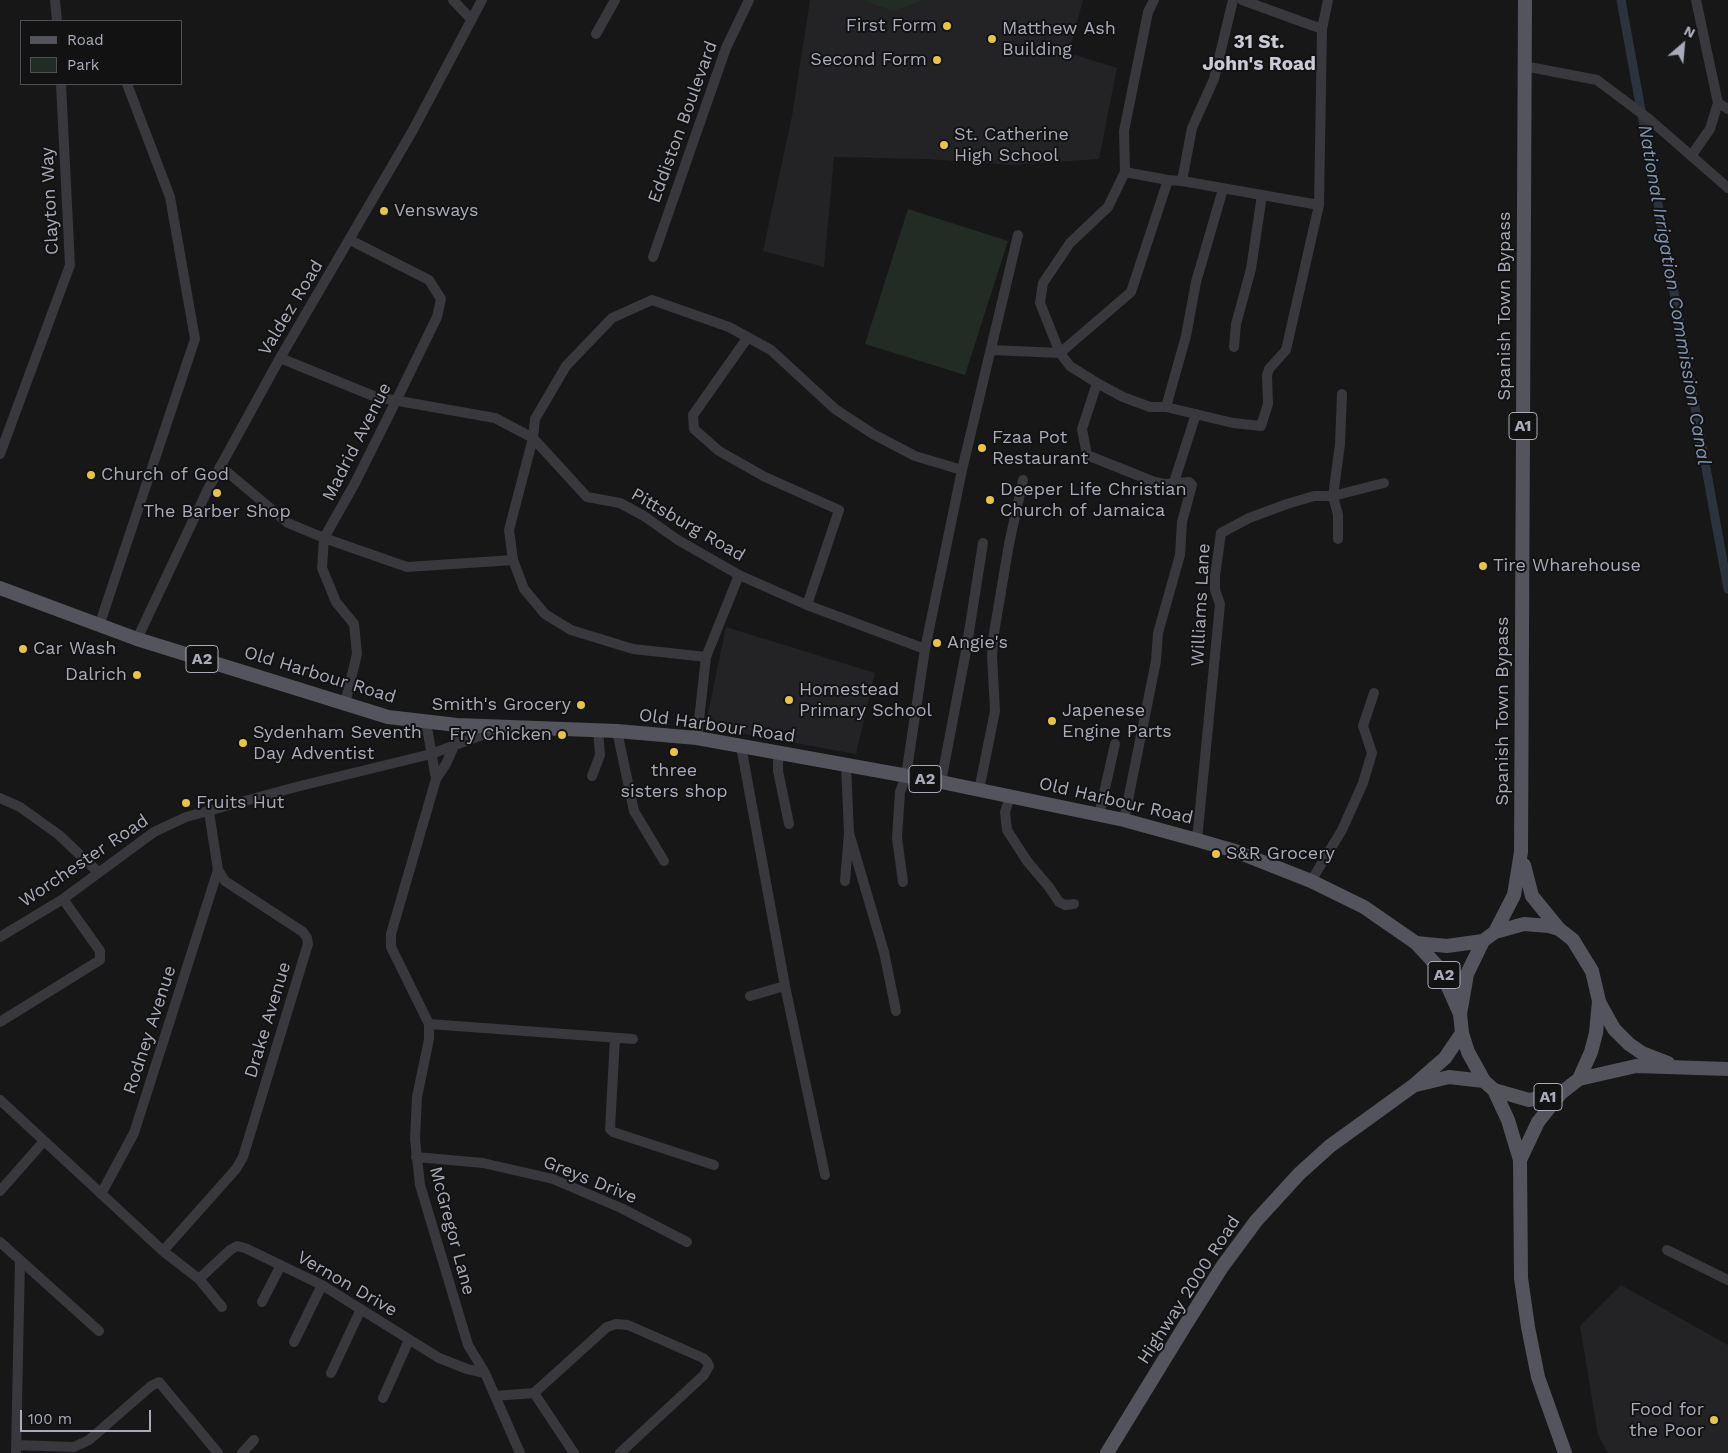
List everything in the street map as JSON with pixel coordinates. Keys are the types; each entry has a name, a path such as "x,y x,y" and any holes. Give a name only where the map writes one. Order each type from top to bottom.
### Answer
{"main road":[{"name":"Spanish Town Bypass","path":"1495,932 1514,895 1521,852 1525,0"},
{"name":"Old Harbour Road","path":"0,588 137,638 388,717 426,722 617,731 696,738 941,782 1124,820 1235,851 1311,881 1364,907 1416,943 1446,978 1460,1014"},
{"name":"Spanish Town Bypass","path":"1521,852 1528,887 1537,904 1559,929"},
{"name":"A1","path":"1520,1160 1538,1122 1561,1093 1579,1079 1596,1033 1598,1001 1596,986 1586,960 1573,940 1559,929 1539,924 1524,924 1495,932 1483,941 1467,974 1460,1014 1462,1033 1473,1062 1508,1120 1520,1160 1521,1278 1528,1327 1538,1377 1565,1453"},
{"name":"Old Harbour Road","path":"1416,943 1447,946 1483,941"},
{"path":"1598,1001 1614,1029 1629,1044 1642,1053 1681,1067"},
{"name":"Highway 2000 Road","path":"1108,1453 1186,1324 1222,1268 1256,1221 1299,1174 1330,1146 1413,1086 1446,1058 1462,1033"},
{"path":"1579,1079 1636,1066 1728,1069"},
{"name":"Highway 2000 Road","path":"1413,1086 1449,1077 1489,1086"},
{"name":"A1","path":"1489,1086 1529,1100 1561,1093"}],"street":[{"path":"55,0 57,20"},
{"path":"453,0 471,19"},
{"name":"Valdez Road","path":"137,638 220,466 280,358 413,130 482,0"},
{"path":"596,34 615,0"},
{"name":"Eddiston Boulevard","path":"653,257 726,48 749,0"},
{"path":"1154,0 1148,12 1124,131 1125,172 1108,207 1070,243 1042,283 1040,303 1060,353 1070,366 1097,383 1132,400 1150,406 1166,407 1233,423 1261,426 1268,404 1267,375 1269,369 1286,350 1319,205 1322,29 1328,0"},
{"path":"1182,181 1192,128 1214,79 1233,0"},
{"path":"1242,0 1322,29"},
{"path":"1691,156 1710,130 1718,103 1696,0"},
{"path":"1524,66 1597,80 1649,119 1728,188"},
{"name":"Clayton Way","path":"0,454 70,265 61,85"},
{"path":"100,623 195,339 170,198 127,85"},
{"path":"1718,103 1728,109"},
{"path":"1125,172 1319,205"},
{"path":"991,350 1060,353 1131,292 1168,180"},
{"path":"1166,407 1186,336 1196,282 1223,189"},
{"path":"1234,347 1236,324 1251,269 1262,195"},
{"path":"903,882 897,838 900,792 906,776 926,649 962,470 1018,235"},
{"name":"Madrid Avenue","path":"345,704 357,654 354,624 336,602 322,568 324,538 396,401 436,318 441,299 429,280 350,240"},
{"path":"706,657 633,649 571,630 545,614 524,589 513,560 510,530 533,438 535,420 566,366 612,318 652,300 729,327 771,350 836,409 873,434 916,456 962,470"},
{"path":"748,337 693,415 694,429 719,451 734,460 765,477 839,510 806,605"},
{"name":"Pittsburg Road","path":"280,358 334,382 376,397 495,418 533,438 588,496 620,503 644,516 678,540 739,575 806,605 926,649"},
{"path":"1097,383 1082,429 1087,455 1152,481 1165,484 1190,482 1192,485 1182,522 1180,555 1158,633 1156,661 1124,820"},
{"path":"1338,538 1334,496 1340,444 1342,394"},
{"path":"1174,482 1196,414"},
{"path":"220,466 288,523 324,538 407,567 513,560"},
{"path":"979,790 995,711 992,654 994,633 1009,544 1024,480"},
{"path":"1334,496 1384,483"},
{"name":"Williams Lane","path":"1197,840 1220,604 1215,590 1215,583 1221,533 1249,518 1287,504 1314,496 1334,496"},
{"path":"941,782 966,651 983,543"},
{"path":"696,738 706,657 739,575"},
{"path":"1311,881 1342,830 1367,771 1372,753 1363,726 1374,693"},
{"path":"426,722 436,779"},
{"path":"457,724 454,746 446,764 436,779 391,934 391,947 396,960 429,1024 633,1039"},
{"name":"Worchester Road","path":"0,937 63,899 154,832 186,818 296,787 431,754 506,726"},
{"path":"592,776 600,754 598,730"},
{"path":"617,731 634,811 664,861"},
{"path":"1099,815 1115,744"},
{"path":"741,746 785,986 826,1175"},
{"path":"778,753 778,771 789,824"},
{"path":"844,881 849,833 846,765"},
{"path":"1010,797 1005,812 1007,830 1027,862 1049,887 1059,902 1065,905 1074,904"},
{"path":"0,798 20,807 59,835 98,872"},
{"path":"209,812 218,870"},
{"path":"849,833 884,952 896,1011"},
{"name":"Rodney Avenue","path":"101,1194 134,1134 218,870"},
{"name":"Drake Avenue","path":"162,1252 236,1169 243,1157 308,944 308,938 303,932 225,881 218,870"},
{"path":"0,1022 100,960 100,950 63,899"},
{"path":"750,996 785,986"},
{"name":"McGregor Lane","path":"429,1024 429,1039 417,1097 416,1157 420,1184 468,1345 485,1372 520,1453"},
{"path":"615,1038 610,1129 613,1132 714,1165"},
{"path":"0,1100 162,1252 200,1279 222,1307"},
{"path":"0,1190 44,1142"},
{"name":"Greys Drive","path":"416,1157 483,1163 553,1179 621,1208 688,1242"},
{"path":"0,1242 99,1331"},
{"name":"Vernon Drive","path":"200,1279 237,1246 322,1285 440,1358 467,1369 485,1372"},
{"path":"1667,1250 1728,1280"},
{"path":"20,1260 16,1449 74,1447 89,1440 151,1386 159,1382 218,1453"},
{"path":"262,1302 281,1265"},
{"path":"294,1342 322,1285"},
{"path":"331,1373 361,1309"},
{"path":"495,1396 534,1393 608,1327 616,1324 628,1325 707,1362 709,1366 704,1375 620,1453"},
{"path":"384,1398 409,1340"},
{"path":"534,1393 574,1453"},
{"path":"242,1453 254,1440"}],"shaded area":[{"name":"St. Catherine High School","path":"810,0 1083,0 1070,48 1072,54 1117,68 1099,159 1012,165 927,159 834,157 824,267 763,251 792,116"},
{"name":"Homestead Primary School","path":"726,627 875,673 856,754 705,727"},
{"path":"1621,1285 1728,1345 1728,1453 1608,1453 1598,1435 1580,1326"}],"green space":[{"path":"862,0 924,0 893,11"},
{"path":"908,209 1008,241 965,375 865,344"}],"waterway":[{"name":"National Irrigation Commission Canal","path":"1621,0 1728,589"}],"place":[{"name":"First Form","path":"947,26"},
{"name":"Matthew Ash Building","path":"992,39"},
{"name":"Second Form","path":"937,60"},
{"name":"St. Catherine High School","path":"944,145"},
{"name":"Vensways","path":"384,211"},
{"name":"Fzaa Pot Restaurant","path":"982,448"},
{"name":"Church of God","path":"91,475"},
{"name":"The Barber Shop","path":"217,493"},
{"name":"Deeper Life Christian Church of Jamaica","path":"990,500"},
{"name":"Tire Wharehouse","path":"1483,566"},
{"name":"Angie's","path":"937,643"},
{"name":"Car Wash","path":"23,649"},
{"name":"Dalrich","path":"137,675"},
{"name":"Homestead Primary School","path":"789,700"},
{"name":"Smith's Grocery","path":"581,705"},
{"name":"Japenese Engine Parts","path":"1052,721"},
{"name":"Fry Chicken","path":"562,735"},
{"name":"Sydenham Seventh Day Adventist","path":"243,743"},
{"name":"three sisters shop","path":"674,752"},
{"name":"Fruits Hut","path":"186,803"},
{"name":"S&R Grocery","path":"1216,854"},
{"name":"Food for the Poor","path":"1714,1420"}],"district":[{"name":"31 St. John's Road","path":"1259,53"}]}
